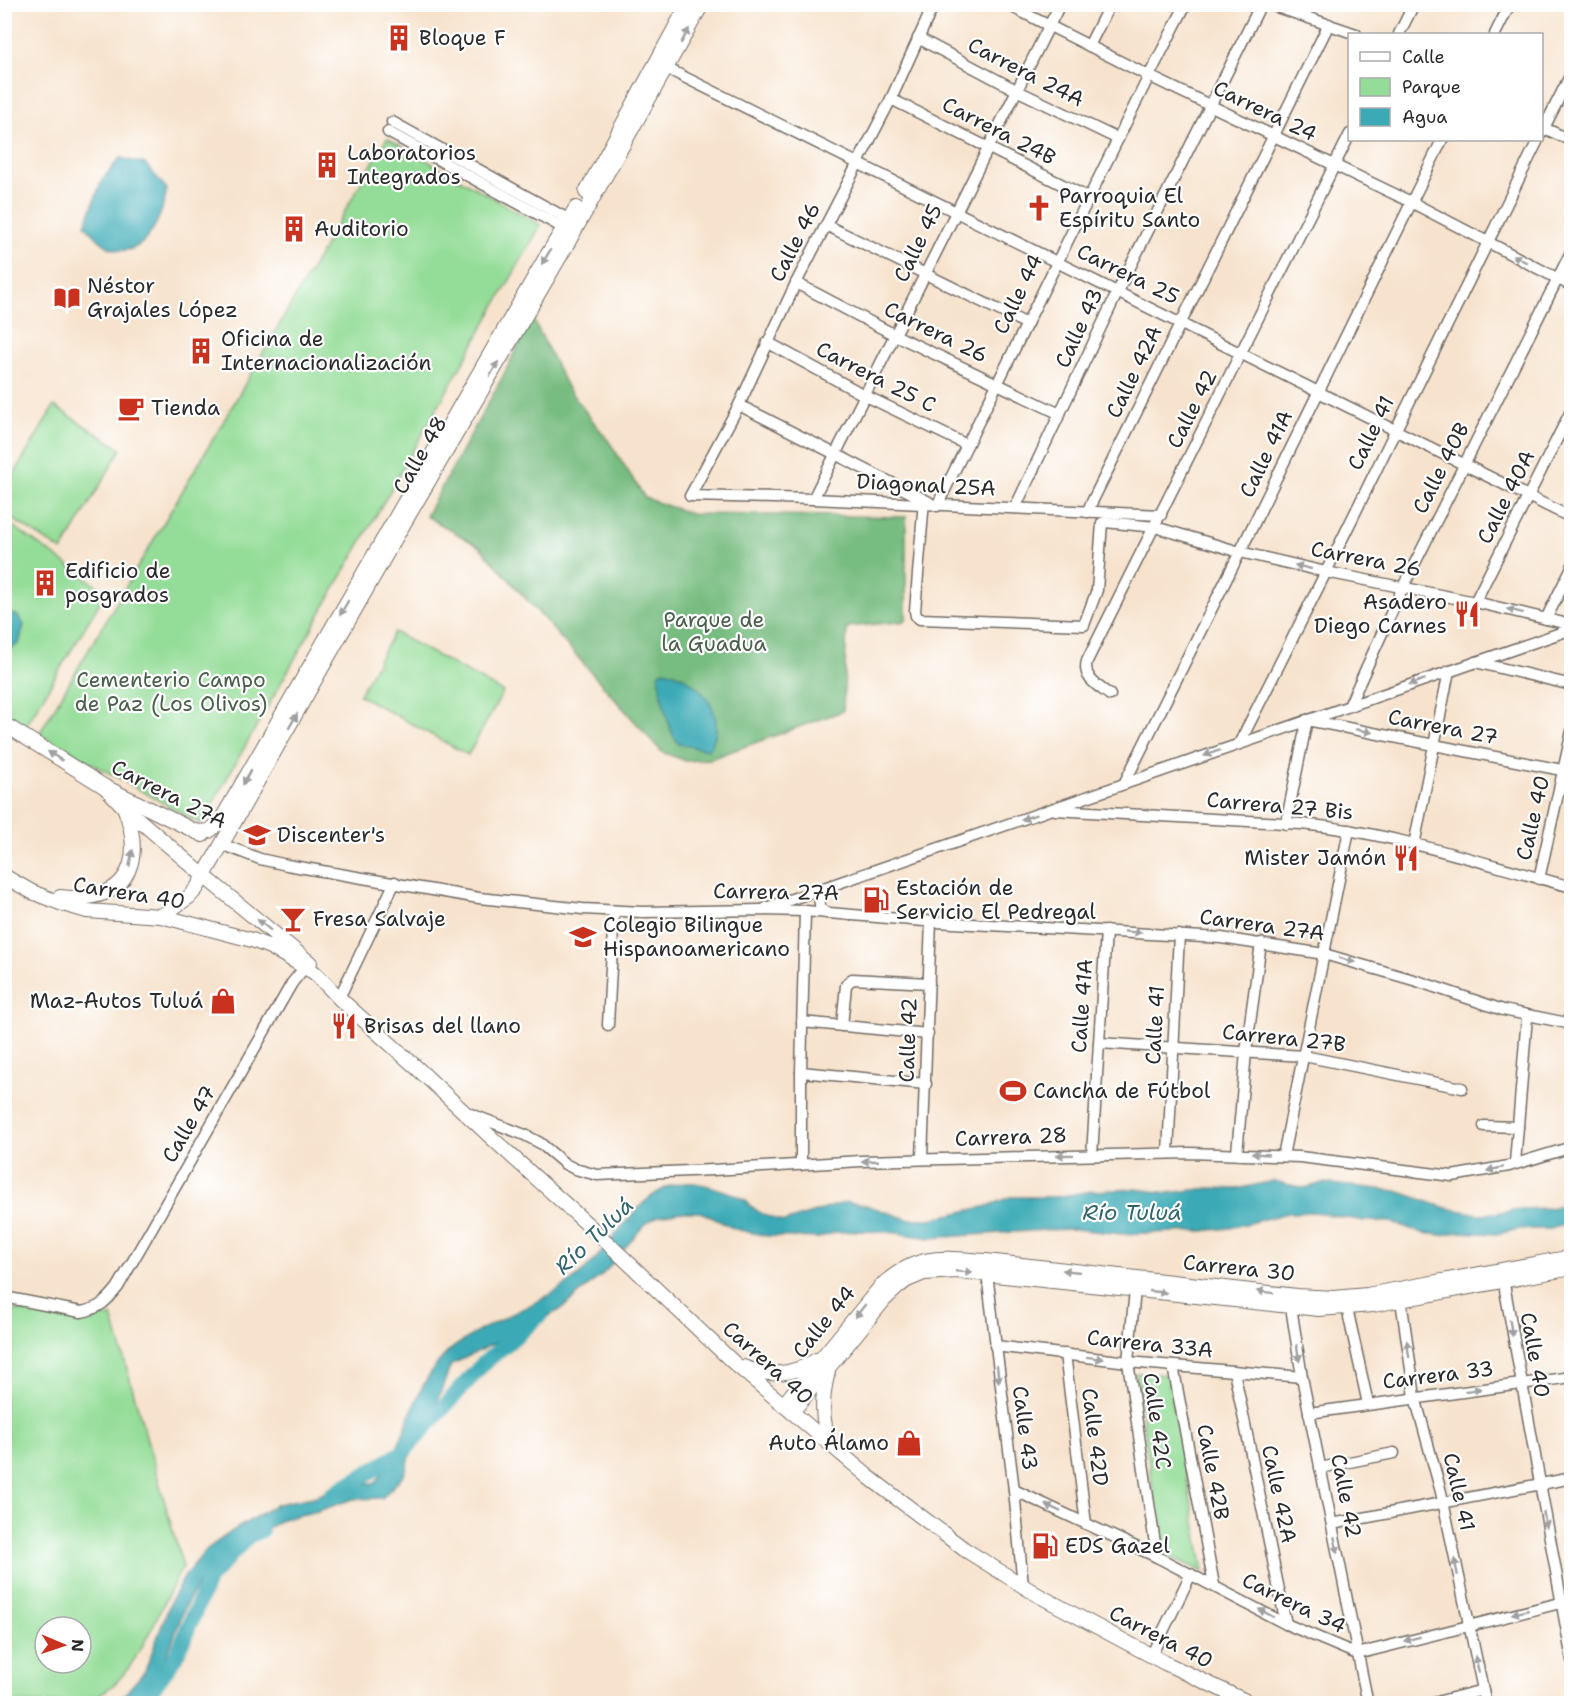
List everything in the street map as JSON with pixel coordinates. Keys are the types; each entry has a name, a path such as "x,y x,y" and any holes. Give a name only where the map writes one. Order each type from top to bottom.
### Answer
{"main road":[{"name":"Calle 48","path":"161,915 189,897 204,876 571,227 688,4"},
{"name":"Calle 48","path":"197,832 209,831 220,822 702,4"},
{"name":"Carrera 27A","path":"4,724 105,787 221,844"},
{"name":"Carrera 40","path":"105,787 124,807 309,968 596,1232 734,1363 831,1446 924,1520 1023,1587 1151,1656 1252,1704"},
{"path":"32,892 77,899 93,898 107,893 119,884 127,874 134,847 132,831 124,807"},
{"name":"Carrera 40","path":"4,876 32,892 60,903 87,911 161,915 261,944 309,968"},
{"name":"Carrera 30","path":"926,1267 1347,1308 1502,1275 1572,1257"},
{"name":"Carrera 30","path":"904,1275 948,1259 986,1261 1129,1286"},
{"name":"Carrera 30","path":"1502,1275 1572,1268"},
{"name":"Calle 44","path":"787,1409 827,1360 884,1300 904,1275"},
{"name":"Carrera 30","path":"1291,1301 1401,1295"},
{"path":"734,1363 760,1372 789,1372 827,1360 823,1414 831,1446"}],"street":[{"name":"Calle 46","path":"690,496 739,405 796,283 891,99 934,4"},
{"name":"Calle 45","path":"813,499 1060,4"},
{"path":"1089,46 1110,4"},
{"name":"Calle 44","path":"937,506 1186,4"},
{"name":"Calle 43","path":"1015,508 1118,291 1261,4"},
{"path":"1268,4 1353,33"},
{"path":"1400,33 1414,4"},
{"path":"1496,33 1510,4"},
{"name":"Carrera 24","path":"1008,5 1272,137 1411,202 1572,285"},
{"name":"Calle 42A","path":"1087,512 1329,24"},
{"name":"Carrera 24A","path":"918,38 1016,90 1118,139"},
{"name":"Carrera 25","path":"666,68 1572,518"},
{"path":"1543,127 1572,72"},
{"name":"Carrera 24B","path":"891,99 1089,198"},
{"path":"390,127 571,227"},
{"path":"1543,129 1572,141"},
{"name":"Calle 42","path":"1110,695 1088,677 1085,666 1348,138"},
{"name":"Calle 41A","path":"1124,784 1442,141"},
{"name":"Calle 41","path":"1239,744 1538,141"},
{"path":"826,225 1027,324"},
{"name":"Calle 40B","path":"1349,705 1404,587 1572,250"},
{"name":"Carrera 26","path":"796,283 895,335 1060,414"},
{"name":"Carrera 25 C","path":"767,342 864,395 967,445"},
{"path":"739,405 836,453 924,502"},
{"name":"Calle 40A","path":"1475,602 1572,409"},
{"name":"Diagonal 25A","path":"690,496 924,502 937,506 1161,515"},
{"name":"Carrera 26","path":"924,502 915,611 916,616 920,619 1084,625 1097,590 1102,523 1155,527 1240,552 1475,602 1572,627"},
{"path":"1546,619 1572,567"},
{"path":"760,910 1572,627"},
{"path":"1475,662 1572,686"},
{"path":"1414,845 1449,671"},
{"path":"1286,824 1306,720"},
{"name":"Carrera 27","path":"1306,720 1568,771"},
{"name":"Calle 40","path":"1539,879 1568,771 1572,731"},
{"name":"Carrera 27 Bis","path":"1050,810 1319,826 1349,830 1572,887"},
{"path":"1283,1156 1349,830"},
{"name":"Carrera 27A","path":"221,844 269,861 479,898 614,911 805,911 931,921 1179,934 1261,943 1324,954 1389,972 1487,1005 1527,1016 1572,1024"},
{"path":"339,998 395,882"},
{"path":"826,888 820,902 821,909 827,914"},
{"path":"608,1025 614,911"},
{"path":"801,1165 805,911"},
{"name":"Calle 42","path":"922,1159 931,921"},
{"name":"Calle 41A","path":"1092,1155 1106,931"},
{"name":"Calle 41","path":"1168,1153 1179,934"},
{"path":"1237,1153 1246,1052 1261,943"},
{"name":"Calle 47","path":"4,1297 81,1312 93,1310 102,1305 118,1287 292,983 309,968"},
{"path":"842,1026 846,985 852,979 929,983"},
{"path":"1515,1163 1527,1016"},
{"path":"802,1022 928,1035"},
{"name":"Carrera 27B","path":"1099,1043 1304,1056 1462,1088"},
{"path":"801,1072 926,1084"},
{"name":"Carrera 28","path":"463,1111 525,1135 540,1143 565,1164 597,1175 922,1159 1237,1153 1283,1156 1452,1176 1483,1172 1572,1147"},
{"path":"1484,1126 1518,1127"},
{"name":"Calle 43","path":"987,1274 1014,1490 1023,1587"},
{"name":"Calle 40","path":"1502,1275 1538,1484 1566,1601 1572,1660"},
{"name":"Calle 42C","path":"1129,1286 1128,1362 1157,1557"},
{"name":"Calle 41","path":"1401,1295 1415,1397 1443,1502 1486,1704"},
{"name":"Calle 42","path":"1291,1301 1302,1377 1368,1704"},
{"path":"1347,1308 1368,1404"},
{"name":"Carrera 33A","path":"995,1346 1128,1362 1302,1377"},
{"name":"Calle 42D","path":"1065,1354 1086,1524"},
{"name":"Calle 42B","path":"1173,1366 1214,1585"},
{"name":"Calle 42A","path":"1234,1371 1286,1623"},
{"name":"Carrera 33","path":"1310,1413 1572,1377"},
{"path":"1320,1468 1394,1453"},
{"path":"1332,1524 1572,1478"},
{"name":"Carrera 34","path":"1014,1490 1157,1557 1286,1623 1357,1654 1566,1601"},
{"path":"1151,1656 1191,1574"},
{"path":"1429,1704 1483,1690"}],"green space":[{"name":"Cementerio Campo de Paz (Los Olivos)","path":"387,138 541,225 201,824 39,734"},
{"name":"Parque de la Guadua","path":"532,317 568,389 610,443 645,498 691,514 906,517 906,621 847,627 843,711 710,759 686,761 662,752 480,547 426,516 502,378"},
{"path":"54,406 121,449 62,551 5,514 5,490"},
{"path":"4,520 106,592 26,726 5,712"},
{"path":"394,632 503,692 468,755 359,695"},
{"path":"4,1308 82,1320 112,1316 183,1567 145,1641 122,1677 108,1689 92,1697 48,1703 5,1703"},
{"path":"1136,1373 1168,1375 1204,1572 1162,1553"}],"water":[{"path":"120,158 145,164 167,189 162,210 151,232 136,247 126,250 114,249 106,245 85,225 102,180"},
{"path":"9,613 18,616 24,625 19,644 11,648 4,648 5,615"},
{"path":"663,670 675,673 687,680 707,699 716,724 715,737 708,750 679,744 675,739 668,722 661,691 659,674"},
{"name":"Río Tuluá","path":"1273,1181 1304,1188 1323,1183 1397,1191 1446,1208 1479,1214 1550,1208 1571,1202 1571,1223 1550,1229 1520,1229 1496,1234 1460,1232 1441,1235 1422,1233 1391,1222 1364,1221 1315,1212 1287,1213 1230,1228 1202,1231 1122,1234 1074,1229 931,1238 861,1231 837,1232 818,1238 767,1236 735,1229 701,1212 679,1212 656,1217 645,1224 605,1272 560,1310 451,1365 427,1428 421,1441 412,1451 404,1475 382,1498 353,1499 318,1511 283,1519 217,1561 199,1582 186,1605 158,1679 137,1703 116,1704 145,1671 172,1598 186,1574 207,1549 277,1504 313,1497 350,1483 375,1483 387,1468 424,1384 449,1351 483,1329 567,1284 592,1263 639,1207 653,1195 668,1187 690,1183 715,1188 745,1200 762,1214 784,1222 846,1202 866,1205 907,1219 930,1219 988,1206 1010,1197 1056,1197 1092,1191 1136,1189 1168,1193 1210,1188 1237,1189"}],"waterway":[{"name":"Río Tuluá","path":"332,1494 402,1453 483,1364 540,1315"},
{"name":"Río Tuluá","path":"141,1704 176,1657 209,1578 248,1536 261,1530"}],"place":[{"name":"Bloque F","path":"399,38"},
{"name":"Laboratorios Integrados","path":"327,165"},
{"name":"Parroquia El Espíritu Santo","path":"1039,208"},
{"name":"Auditorio","path":"294,229"},
{"name":"Néstor Grajales López","path":"67,298"},
{"name":"Oficina de Internacionalización","path":"201,351"},
{"name":"Tienda","path":"131,408"},
{"name":"Edificio de posgrados","path":"45,583"},
{"name":"Asadero Diego Carnes","path":"1467,614"},
{"name":"Discenter's","path":"257,835"},
{"name":"Mister Jamón","path":"1406,858"},
{"name":"Estación de Servicio El Pedregal","path":"876,900"},
{"name":"Fresa Salvaje","path":"293,919"},
{"name":"Colegio Bilingue Hispanoamericano","path":"583,937"},
{"name":"Maz-Autos Tuluá","path":"223,1001"},
{"name":"Brisas del llano","path":"344,1026"},
{"name":"Cancha de Fútbol","path":"1013,1091"},
{"name":"Auto Álamo","path":"909,1443"},
{"name":"EDS Gazel","path":"1045,1546"}]}
